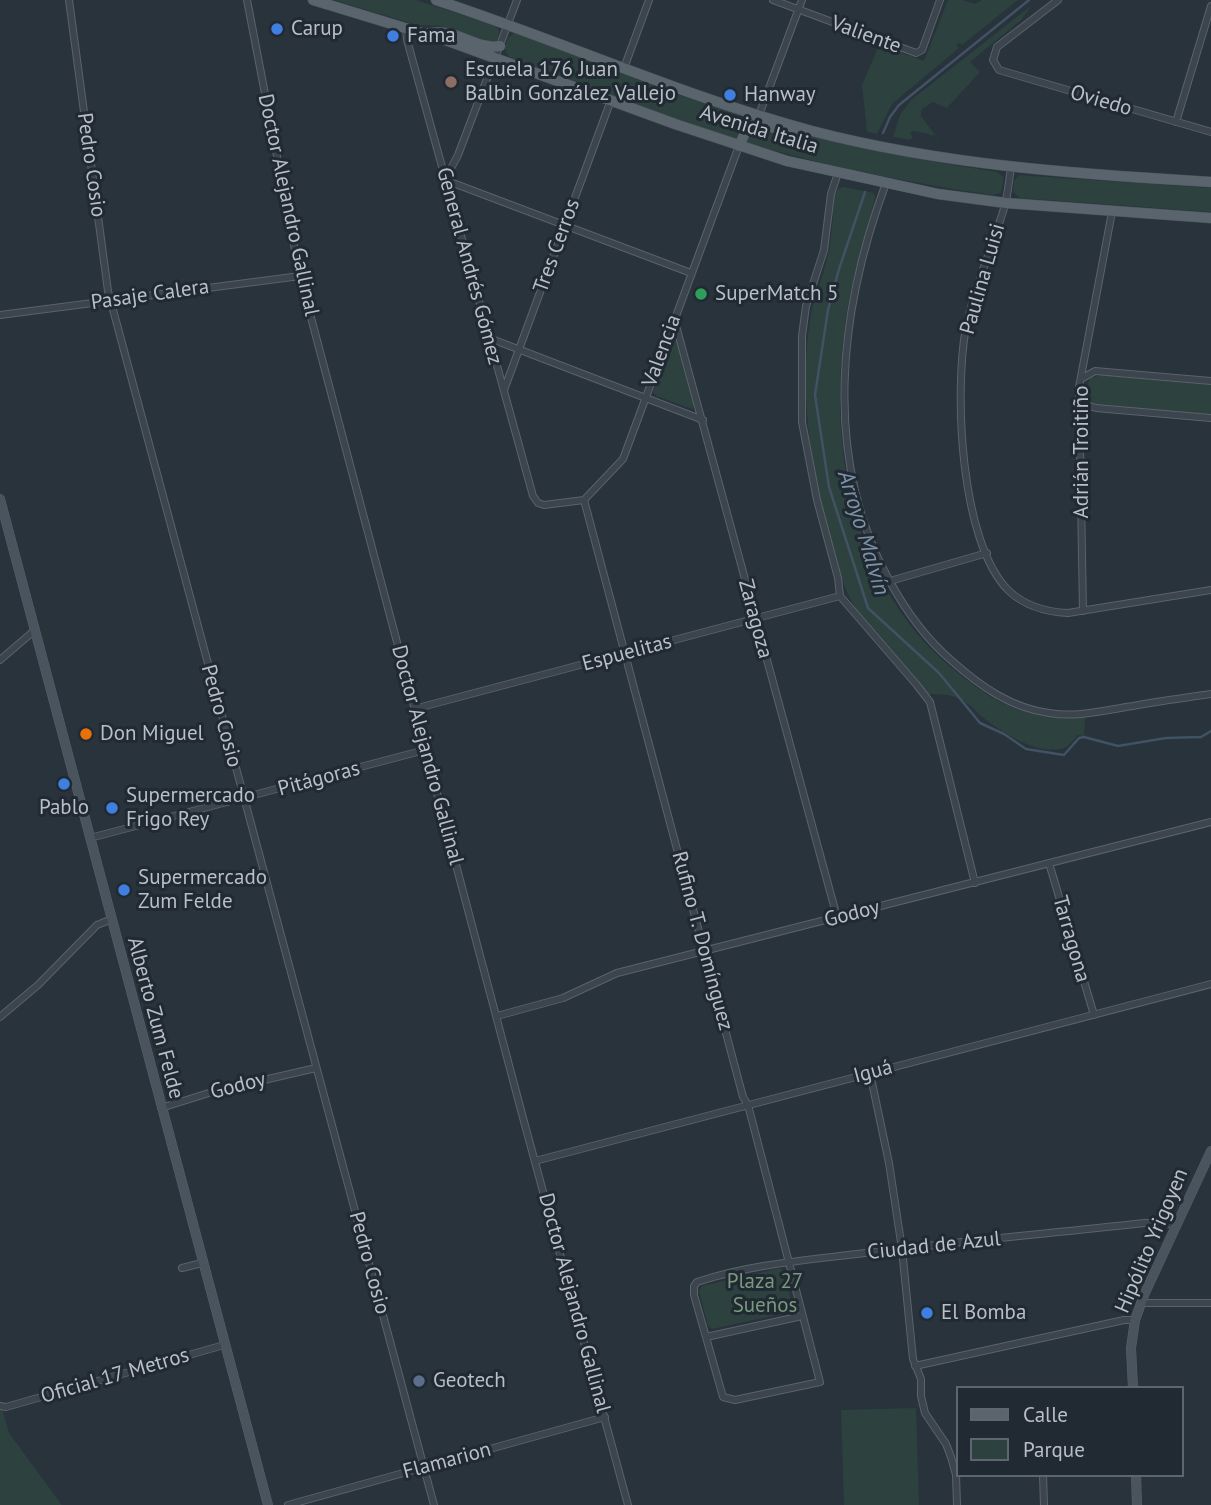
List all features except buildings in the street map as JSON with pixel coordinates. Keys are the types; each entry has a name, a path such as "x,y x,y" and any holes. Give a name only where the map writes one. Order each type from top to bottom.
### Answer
{"main road":[{"name":"Avenida Italia","path":"313,0 495,58 739,146 838,173 938,194 1006,203 1211,218"},
{"name":"Avenida Italia","path":"436,0 759,115 813,131 926,155 1011,168 1211,182"},
{"path":"424,34 439,30 490,46 500,46"},
{"path":"739,146 746,131 756,123 793,133 813,131"}],"street":[{"name":"Pedro Cosio","path":"69,0 111,300 434,1505"},
{"name":"Doctor Alejandro Gallinal","path":"247,0 300,276 628,1505"},
{"path":"517,0 446,180 691,273"},
{"path":"624,68 649,0"},
{"name":"Valiente","path":"773,0 920,53 940,0"},
{"path":"759,115 802,0"},
{"name":"Oviedo","path":"1058,0 997,47 993,55 994,64 1003,72 1030,81 1211,132"},
{"path":"1176,122 1211,6"},
{"name":"General Andrés Gómez","path":"405,28 533,496 538,503 544,505 584,500"},
{"name":"Tres Cerros","path":"503,392 611,100"},
{"name":"Valencia","path":"584,500 623,459 739,146"},
{"name":"Paulina Luisi","path":"1011,168 1006,203 972,303 960,376 961,435 966,472 987,553 1003,583 1023,601 1044,611 1083,611 1211,590"},
{"path":"838,173 831,194 824,250 806,306 802,336 802,422 817,500 838,578 840,596 930,702 975,883"},
{"path":"886,183 859,271 852,305 845,363 843,414 859,508 871,544 916,623 938,649 993,693 1028,709 1071,715 1211,694"},
{"name":"Adrián Troitiño","path":"1083,611 1079,396 1112,212"},
{"name":"Pasaje Calera","path":"0,315 300,276"},
{"name":"Zaragoza","path":"674,320 837,917"},
{"path":"488,338 703,420"},
{"path":"1081,379 1095,371 1211,381"},
{"path":"1079,396 1086,405 1096,408 1211,418"},
{"name":"Alberto Zum Felde","path":"0,499 268,1505"},
{"name":"Rufino T. Domínguez","path":"584,500 820,1382 728,1400 721,1392 706,1337"},
{"path":"890,581 987,553"},
{"name":"Espuelitas","path":"414,709 840,596"},
{"path":"0,660 34,630"},
{"name":"Pitágoras","path":"90,838 425,750"},
{"name":"Godoy","path":"497,1016 563,998 617,973 1211,821"},
{"name":"Tarragona","path":"1049,863 1094,1015"},
{"path":"0,1017 37,985 97,925 112,919"},
{"name":"Iguá","path":"535,1161 1211,985"},
{"name":"Godoy","path":"161,1108 212,1092 316,1068"},
{"path":"870,1073 889,1163 921,1396 925,1413 954,1456 956,1475"},
{"name":"Hipólito Yrigoyen","path":"1133,1386 1131,1348 1135,1320 1211,1151"},
{"name":"Ciudad de Azul","path":"706,1337 694,1286 698,1282 760,1266 1144,1223 1176,1226"},
{"path":"182,1268 202,1263"},
{"path":"1141,1303 1211,1303"},
{"path":"706,1337 802,1316"},
{"path":"915,1366 1124,1320 1135,1320"},
{"name":"Oficial 17 Metros","path":"3,1407 224,1345"},
{"name":"Flamarion","path":"288,1505 606,1418"},
{"path":"956,1477 957,1505"},
{"path":"1043,1477 1044,1505"},
{"path":"1136,1477 1137,1505"}],"green space":[{"path":"334,0 416,0 493,25 499,30 499,34 496,42 487,43 439,26 417,25"},
{"path":"948,0 975,4 982,0 1018,0 962,45 956,44 959,48 892,104 877,134 867,132 862,85 879,45 924,61"},
{"path":"1032,5 1021,20 970,62 980,72 947,108 933,102 921,110 921,116 944,147 934,135 929,134 913,131 910,133 913,137 910,140 893,137 900,115 911,100"},
{"path":"513,34 770,125 866,149 997,172 1004,177 1001,193 993,195 878,175 793,156 733,138 509,57 504,48"},
{"path":"1019,175 1211,188 1211,212 1020,198 1013,192 1014,181"},
{"path":"844,187 874,193 875,197 856,268 841,358 843,454 852,501 866,546 886,588 913,628 962,677 994,698 1026,712 1044,716 1085,717 1084,736 1078,735 1066,747 1056,750 1024,743 994,726 961,699 928,694 877,637 851,600 844,583 833,548 811,452 806,373 810,320 830,246 834,195 838,189"},
{"path":"672,339 677,341 694,406 692,409 656,396 653,392"},
{"path":"1103,375 1211,385 1211,415 1096,405 1088,400 1085,391 1090,378"},
{"name":"Plaza 27 Sueños","path":"780,1268 784,1271 793,1308 791,1312 712,1329 708,1326 699,1291 702,1286"},
{"path":"0,1401 9,1433 62,1505 0,1505"},
{"path":"916,1408 919,1505 844,1505 841,1410"}],"waterway":[{"name":"Arroyo Malvín","path":"883,133 899,105 1029,0"},
{"name":"Arroyo Malvín","path":"865,192 828,310 815,395 829,487 868,608 939,673 980,723 1004,734 1026,749 1064,755 1079,738 1084,737 1118,746 1166,738 1201,737 1211,731"}],"place":[{"name":"Carup","path":"277,29"},
{"name":"Fama","path":"393,36"},
{"name":"Escuela 176 Juan Balbin González Vallejo","path":"451,82"},
{"name":"Hanway","path":"730,95"},
{"name":"SuperMatch 5","path":"701,294"},
{"name":"Don Miguel","path":"86,734"},
{"name":"Pablo","path":"64,784"},
{"name":"Supermercado Frigo Rey","path":"112,808"},
{"name":"Supermercado Zum Felde","path":"124,890"},
{"name":"El Bomba","path":"927,1313"},
{"name":"Geotech","path":"419,1381"}]}
